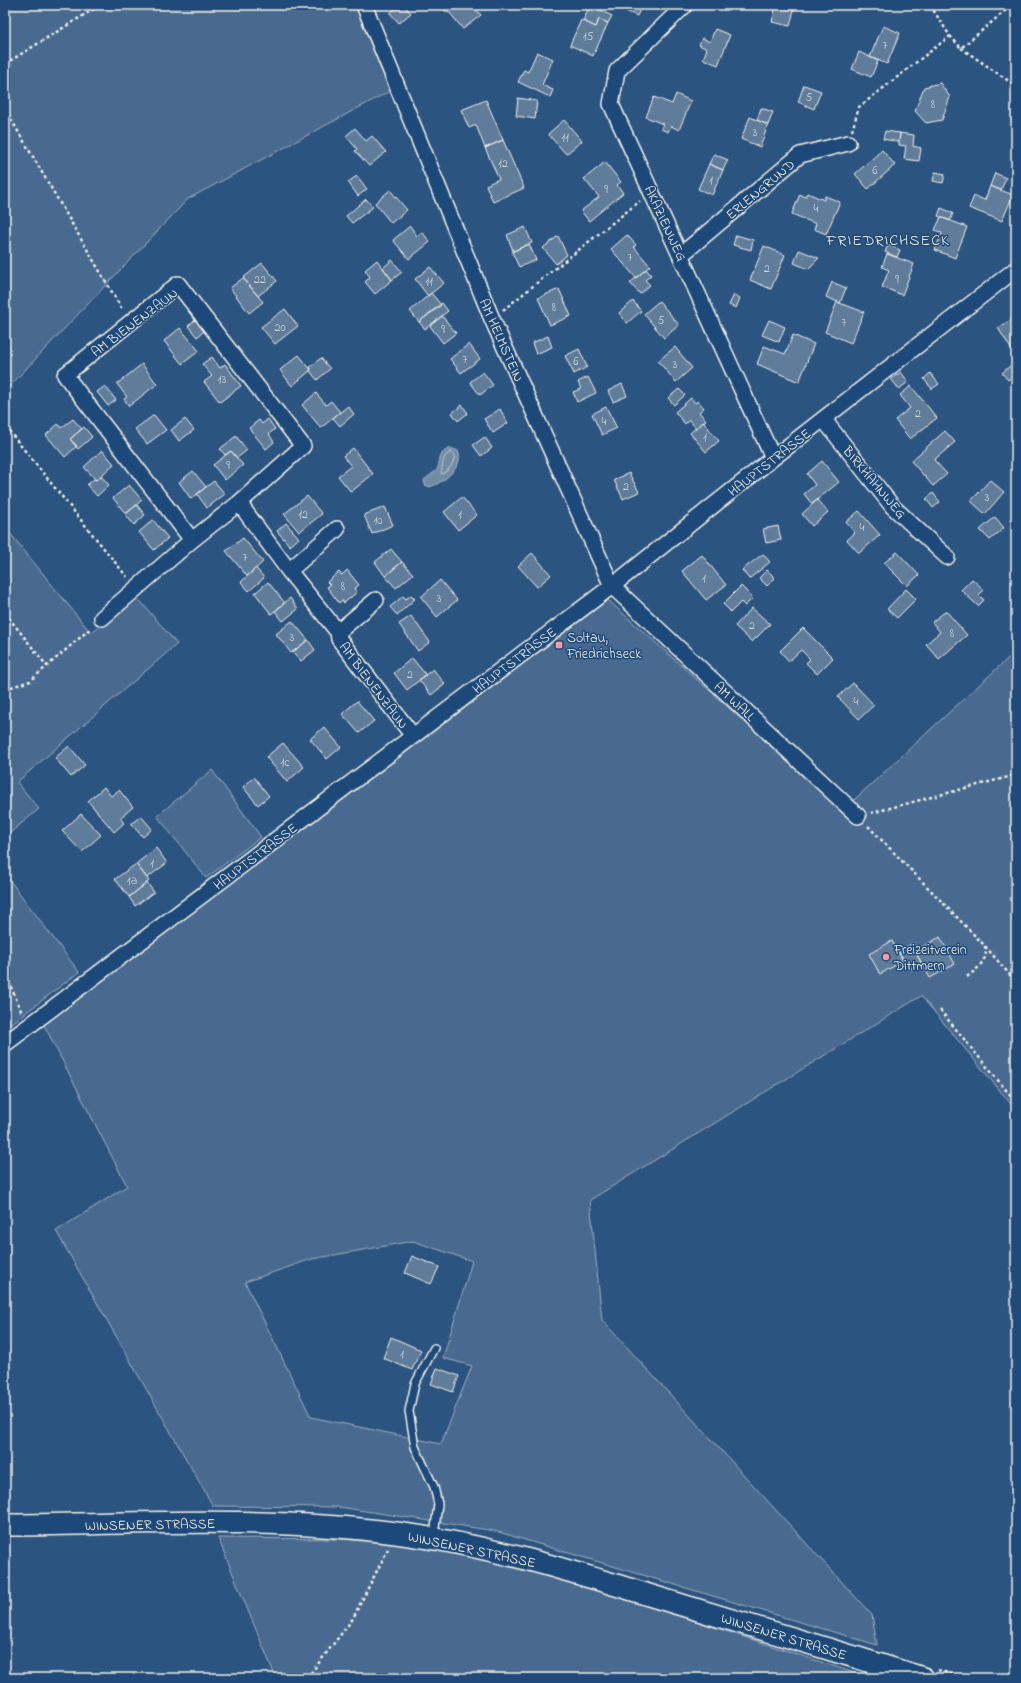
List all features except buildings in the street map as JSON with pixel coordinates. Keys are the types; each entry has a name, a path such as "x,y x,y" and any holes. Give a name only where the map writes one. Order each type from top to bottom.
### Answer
{"main road":[{"name":"WINSENER STRASSE","path":"5,1525 248,1523 331,1526 396,1533 433,1539 486,1549 565,1570 923,1678"}],"street":[{"name":"AM HELMSTEIN","path":"364,5 492,319 612,586"},
{"name":"AKAZIENWEG","path":"685,5 617,71 610,104 652,192 773,458"},
{"name":"ERLENGRUND","path":"681,256 800,155 848,143"},
{"name":"HAUPTSTRASSE","path":"5,1044 612,586 773,458 824,420 1015,270"},
{"name":"AM BIENENZAUN","path":"102,618 192,540 239,503 303,446 178,284 65,375 192,540"},
{"name":"BIRKHAHNWEG","path":"824,420 893,507 947,557"},
{"name":"AM BIENENZAUN","path":"239,503 289,571 338,632 339,639 413,736"},
{"path":"289,571 337,529"},
{"name":"AM WALL","path":"612,586 858,816"},
{"name":"AM BIENENZAUN","path":"338,632 376,600"}],"lane":[{"path":"433,1539 438,1504 434,1487 415,1447 409,1411 415,1384 434,1348"}],"path":[{"path":"5,64 100,5"},
{"path":"930,5 950,36 961,48 1016,86"},
{"path":"961,48 1012,5"},
{"path":"848,143 859,107 950,36"},
{"path":"5,109 130,322"},
{"path":"492,319 652,192"},
{"path":"5,426 136,588"},
{"path":"5,613 47,666"},
{"path":"5,689 30,681 102,618"},
{"path":"1016,775 858,816 985,946 1016,982"},
{"path":"967,977 979,967 986,956 985,946"},
{"path":"5,976 10,984 28,1027"},
{"path":"940,1010 1016,1102"},
{"path":"307,1678 352,1620 396,1533"}],"shaded area":[{"path":"5,5 355,5 390,91 188,199 5,391"},
{"path":"5,527 91,633 135,595 177,644 17,782 39,809 5,837"},
{"path":"608,600 843,810 1016,651 1016,1110 921,996 590,1200 602,1320 872,1615 877,1645 495,1531 339,1507 213,1506 56,1231 127,1186 44,1025","holes":["413,1241 472,1261 443,1358 472,1366 441,1444 311,1417 245,1282 312,1259"]},
{"path":"212,770 261,837 206,878 157,816"},
{"path":"5,874 79,972 11,1024 5,1016"},
{"path":"218,1538 343,1539 439,1549 582,1584 870,1678 276,1678"}],"water":[{"path":"451,448 458,451 459,457 458,463 451,474 435,485 430,487 425,485 424,480 437,470 442,454"}],"place":[{"name":"Soltau, Friedrichseck","path":"559,645"},
{"name":"Freizeitverein Dittmern","path":"886,957"}],"district":[{"name":"FRIEDRICHSECK","path":"888,239"}]}
